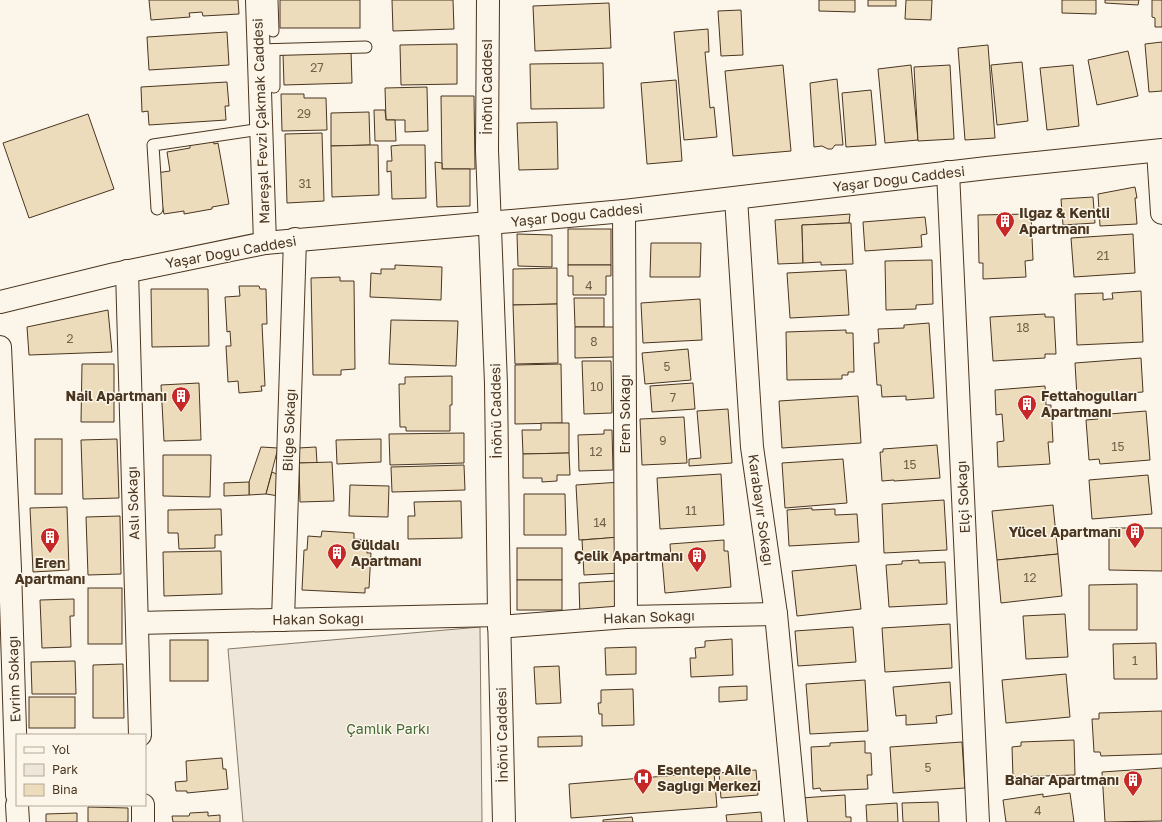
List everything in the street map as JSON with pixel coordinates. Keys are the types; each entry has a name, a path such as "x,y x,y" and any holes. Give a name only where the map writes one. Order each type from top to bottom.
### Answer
{"street":[{"name":"Mareşal Fevzi Çakmak Caddesi","path":"257,0 266,50 261,130 264,243"},
{"name":"İnönü Caddesi","path":"488,0 487,150 496,384 499,621 504,822"},
{"name":"Yaşar Doğu Caddesi","path":"0,302 127,271 264,243 295,239 491,224 624,211 948,172 1160,151"},
{"path":"1160,151 1162,212"},
{"name":"Elçi Sokağı","path":"948,172 978,822"},
{"name":"Karabayır Sokağı","path":"736,198 752,447 776,614 796,822"},
{"name":"Eren Sokağı","path":"624,211 626,617"},
{"name":"Bilge Sokağı","path":"283,620 295,239"},
{"name":"Aslı Sokağı","path":"127,271 140,734"},
{"name":"Evrim Sokağı","path":"0,347 5,569 16,776"},
{"name":"Hakan Sokağı","path":"137,623 283,620 499,621 776,614"},
{"path":"17,806 18,822"},
{"path":"143,806 143,822"}],"lane":[{"path":"272,0 273,31"},
{"path":"274,87 266,50 366,47"},
{"path":"157,209 152,144 261,130"}],"green space":[{"name":"Çamlık Parkı","path":"480,627 482,822 243,822 228,649"}],"building":[{"path":"149,0 238,0 239,14 203,16 202,12 189,13 190,17 151,20"},
{"path":"280,0 360,0 360,28 280,28"},
{"path":"392,0 453,0 454,29 393,31"},
{"path":"819,0 855,0 855,12 819,11"},
{"path":"868,0 896,0 896,6 868,6"},
{"path":"906,0 932,0 931,20 905,19"},
{"path":"1062,0 1096,0 1096,14 1062,13"},
{"path":"1105,0 1139,0 1138,5 1105,3"},
{"path":"1152,0 1162,0 1162,27 1155,27 1155,18 1152,17"},
{"path":"609,3 611,48 535,51 533,6"},
{"path":"741,10 743,55 721,56 718,11"},
{"path":"708,29 709,52 705,52 710,108 714,107 717,137 684,140 674,32"},
{"path":"227,32 229,65 149,70 147,37"},
{"path":"1162,42 1162,91 1149,92 1145,44"},
{"path":"457,44 457,84 401,85 400,45"},
{"path":"988,45 995,138 965,140 958,48"},
{"path":"351,51 352,83 284,85 283,53"},
{"path":"1128,51 1138,96 1097,105 1088,60"},
{"path":"1022,62 1028,121 997,125 991,65"},
{"path":"603,63 604,108 531,109 530,64"},
{"path":"783,65 791,151 733,156 725,71"},
{"path":"911,65 918,140 885,143 878,69"},
{"path":"950,65 954,139 918,141 914,67"},
{"path":"1073,65 1079,126 1047,130 1040,68"},
{"path":"837,79 843,145 835,145 832,149 822,146 814,147 810,83"},
{"path":"676,80 682,161 647,164 641,83"},
{"path":"227,82 229,106 225,106 226,120 149,125 148,111 142,112 141,87"},
{"path":"427,87 428,131 405,132 405,120 386,120 385,88"},
{"path":"871,90 876,145 846,147 842,93"},
{"path":"281,94 304,94 304,98 326,98 327,130 282,131"},
{"path":"441,96 474,96 475,169 442,169"},
{"path":"374,110 385,110 386,120 395,120 396,141 375,141"},
{"path":"369,112 370,145 331,146 331,113"},
{"path":"88,114 114,189 29,218 3,143"},
{"path":"557,122 558,169 519,170 517,123"},
{"path":"322,133 324,201 287,203 285,134"},
{"path":"213,138 214,144 218,143 229,204 184,214 184,211 164,214 156,173 170,171 167,152 190,148 190,142"},
{"path":"378,145 379,195 332,197 331,146"},
{"path":"425,145 426,198 392,199 391,171 387,172 387,161 392,161 391,146"},
{"path":"435,162 442,163 442,169 470,169 470,206 437,207"},
{"path":"1135,187 1137,198 1135,198 1137,224 1100,226 1098,194"},
{"path":"1093,197 1095,223 1063,225 1061,199"},
{"path":"850,214 849,223 802,225 803,263 778,264 775,220"},
{"name":"Ilgaz & Kentli Apartmanı","path":"1031,214 1033,260 1025,261 1026,277 983,279 983,263 979,263 978,215"},
{"path":"925,217 927,234 921,235 922,247 865,251 863,222"},
{"path":"851,223 853,264 821,265 821,262 803,263 802,225"},
{"path":"568,229 611,229 611,265 568,265"},
{"path":"517,234 552,235 552,267 518,266"},
{"path":"1133,234 1135,273 1074,277 1071,238"},
{"path":"651,243 701,243 700,277 650,277"},
{"path":"932,260 933,304 916,305 916,309 886,310 885,261"},
{"path":"395,265 442,267 441,300 370,297 371,273 381,274 381,269 395,269"},
{"path":"568,265 611,265 611,276 606,276 606,295 573,295 573,276 568,276"},
{"path":"557,268 557,304 513,305 513,269"},
{"path":"846,270 849,315 790,318 787,273"},
{"path":"340,277 340,281 354,281 355,369 341,370 341,375 313,375 311,278"},
{"path":"239,286 259,286 260,289 266,289 267,324 262,324 265,386 261,386 262,391 239,393 238,381 228,382 226,346 231,346 230,331 227,332 225,297 240,296"},
{"path":"151,289 208,289 209,346 152,347"},
{"path":"1141,291 1143,342 1077,345 1075,294 1103,293 1103,300 1113,299 1112,293"},
{"path":"574,298 604,298 604,327 575,327"},
{"path":"700,299 702,340 643,343 641,303"},
{"path":"557,304 558,363 515,364 513,305"},
{"path":"108,310 112,352 29,355 27,327"},
{"path":"1045,314 1045,317 1054,317 1056,354 1045,354 1045,358 993,361 990,317"},
{"path":"391,320 458,321 456,366 389,364"},
{"path":"929,323 934,398 906,400 906,396 882,397 881,385 877,385 874,343 879,343 878,329 904,328 904,325"},
{"path":"575,327 614,327 614,357 575,358"},
{"path":"846,330 846,333 853,333 854,372 848,372 848,375 842,375 842,379 787,380 786,332"},
{"path":"688,349 691,380 645,384 642,353"},
{"path":"1141,358 1143,392 1077,397 1075,363"},
{"path":"582,361 611,361 612,413 584,414"},
{"path":"82,364 114,364 114,422 81,422"},
{"path":"561,364 562,423 515,424 515,365"},
{"path":"452,376 450,431 406,431 406,427 400,427 399,384 405,384 405,377"},
{"name":"Nail Apartmanı","path":"199,383 201,440 164,441 161,385"},
{"path":"693,383 695,409 652,412 650,386"},
{"name":"Fettahoğulları Apartmanı","path":"1045,386 1046,405 1051,405 1053,442 1048,442 1050,464 998,467 997,442 1004,441 1002,414 996,415 995,390"},
{"path":"858,396 861,443 782,448 779,401"},
{"path":"728,409 732,463 689,466 689,459 701,458 697,411"},
{"path":"1146,411 1150,460 1100,464 1099,459 1089,460 1086,420 1098,419 1097,415"},
{"path":"684,417 687,463 642,465 640,419"},
{"path":"541,423 569,423 569,453 523,454 522,430 541,430"},
{"path":"604,430 612,430 613,470 579,471 578,435 604,434"},
{"path":"464,433 464,463 390,465 389,434"},
{"path":"35,439 62,439 62,494 35,494"},
{"path":"117,439 119,498 83,499 81,440"},
{"path":"381,439 381,462 337,464 336,440"},
{"path":"937,445 940,478 882,481 880,452 883,452 883,449"},
{"path":"261,447 278,448 266,494 249,495 249,482"},
{"path":"316,447 317,463 299,463 298,448"},
{"path":"569,453 570,475 557,475 557,481 542,482 542,478 523,478 523,454"},
{"path":"163,455 211,455 210,497 163,496"},
{"path":"843,459 847,503 785,508 782,463"},
{"path":"332,462 334,501 300,502 299,463"},
{"path":"464,465 465,490 392,492 391,467"},
{"path":"272,472 283,477 279,496 266,494"},
{"path":"721,474 724,525 660,529 657,478"},
{"path":"1148,475 1152,514 1092,519 1089,480"},
{"path":"249,482 249,495 224,496 224,483"},
{"path":"621,482 624,537 579,540 576,485"},
{"path":"350,485 389,486 388,517 349,516"},
{"path":"524,494 565,494 566,535 524,535"},
{"path":"944,500 947,550 884,553 882,504"},
{"path":"461,501 462,538 408,539 408,516 415,516 414,502"},
{"path":"1053,505 1058,554 997,560 992,511"},
{"name":"Eren Apartmanı","path":"67,507 69,570 33,572 30,508"},
{"path":"812,508 812,510 835,509 835,515 857,514 859,542 789,546 787,510"},
{"path":"221,509 222,535 215,535 215,548 179,549 178,533 168,533 168,510"},
{"path":"120,516 121,574 88,575 86,517"},
{"name":"Yücel Apartmanı","path":"1109,528 1162,528 1162,571 1109,570"},
{"name":"Güldalı Apartmanı","path":"322,531 354,533 354,539 367,540 367,553 371,553 369,588 365,588 365,593 302,590 304,550 307,550 308,536 321,537"},
{"path":"619,537 621,573 584,575 582,540"},
{"name":"Çelik Apartmanı","path":"724,540 724,551 728,551 731,587 665,593 662,558 671,558 670,544"},
{"path":"517,548 562,548 562,580 517,580"},
{"path":"221,551 222,594 164,596 163,552"},
{"path":"1058,554 1062,596 1001,603 997,560"},
{"path":"919,560 919,563 945,562 947,604 889,607 886,565 902,564 902,561"},
{"path":"856,565 861,609 797,616 792,571"},
{"path":"517,580 562,580 562,610 517,610"},
{"path":"615,581 616,617 580,618 579,583"},
{"path":"1137,584 1137,630 1089,630 1089,585"},
{"path":"88,588 122,588 122,644 88,644"},
{"path":"74,599 74,616 70,616 71,647 42,648 40,600"},
{"path":"1065,614 1068,657 1026,659 1023,616"},
{"path":"950,624 952,668 885,672 882,628"},
{"path":"853,627 856,662 798,666 795,631"},
{"path":"732,639 733,675 691,677 690,658 696,658 695,648 705,647 705,641"},
{"path":"170,640 208,640 208,681 170,681"},
{"path":"1156,643 1157,679 1114,679 1113,644"},
{"path":"636,647 636,674 606,675 605,648"},
{"path":"75,661 76,694 32,694 31,662"},
{"path":"123,664 124,718 93,718 93,665"},
{"path":"559,666 561,703 536,704 534,667"},
{"path":"1066,674 1070,717 1006,723 1002,680"},
{"path":"865,680 868,731 810,734 806,684"},
{"path":"950,682 952,714 936,716 937,723 906,725 906,715 896,716 893,687"},
{"path":"747,686 747,700 719,702 719,687"},
{"path":"633,689 634,725 602,726 602,714 599,714 598,703 601,703 601,690"},
{"path":"29,697 75,697 75,728 29,728"},
{"path":"1162,711 1162,754 1101,756 1100,752 1094,752 1092,719 1099,719 1099,713"},
{"path":"582,736 582,746 538,747 538,737"},
{"path":"1074,740 1075,775 1013,777 1012,747 1021,746 1021,742"},
{"path":"865,741 865,753 871,753 872,775 867,775 868,789 821,791 820,788 813,789 811,747 830,746 830,743"},
{"path":"962,742 965,788 893,793 890,747"},
{"path":"222,758 223,769 226,769 228,789 187,793 187,791 176,791 175,782 187,781 186,761"},
{"name":"Bahar Apartmanı","path":"1162,768 1162,821 1105,822 1102,772"},
{"path":"756,770 758,795 721,798 719,773"},
{"name":"Esentepe Aile Sağlığı Merkezi","path":"714,772 717,807 571,818 569,784"},
{"path":"1070,793 1074,822 1006,822 1003,800 1043,794 1043,797"},
{"path":"845,795 846,817 851,817 851,822 803,822 801,798"},
{"path":"938,802 939,822 903,822 902,803"},
{"path":"897,803 898,822 867,822 866,805"},
{"path":"88,807 128,808 128,822 88,822"},
{"path":"208,812 208,816 220,815 220,822 173,822 172,816 189,816 190,813"},
{"path":"761,812 762,822 727,822 726,815"},
{"path":"77,813 77,822 46,822 46,814"},
{"path":"632,817 633,822 603,822 603,820"}],"place":[{"name":"Ilgaz & Kentli Apartmanı","path":"1005,238"},
{"name":"Nail Apartmanı","path":"181,413"},
{"name":"Fettahoğulları Apartmanı","path":"1027,421"},
{"name":"Yücel Apartmanı","path":"1135,549"},
{"name":"Eren Apartmanı","path":"50,554"},
{"name":"Güldalı Apartmanı","path":"337,570"},
{"name":"Çelik Apartmanı","path":"697,573"},
{"name":"Esentepe Aile Sağlığı Merkezi","path":"643,795"},
{"name":"Bahar Apartmanı","path":"1133,797"}]}
